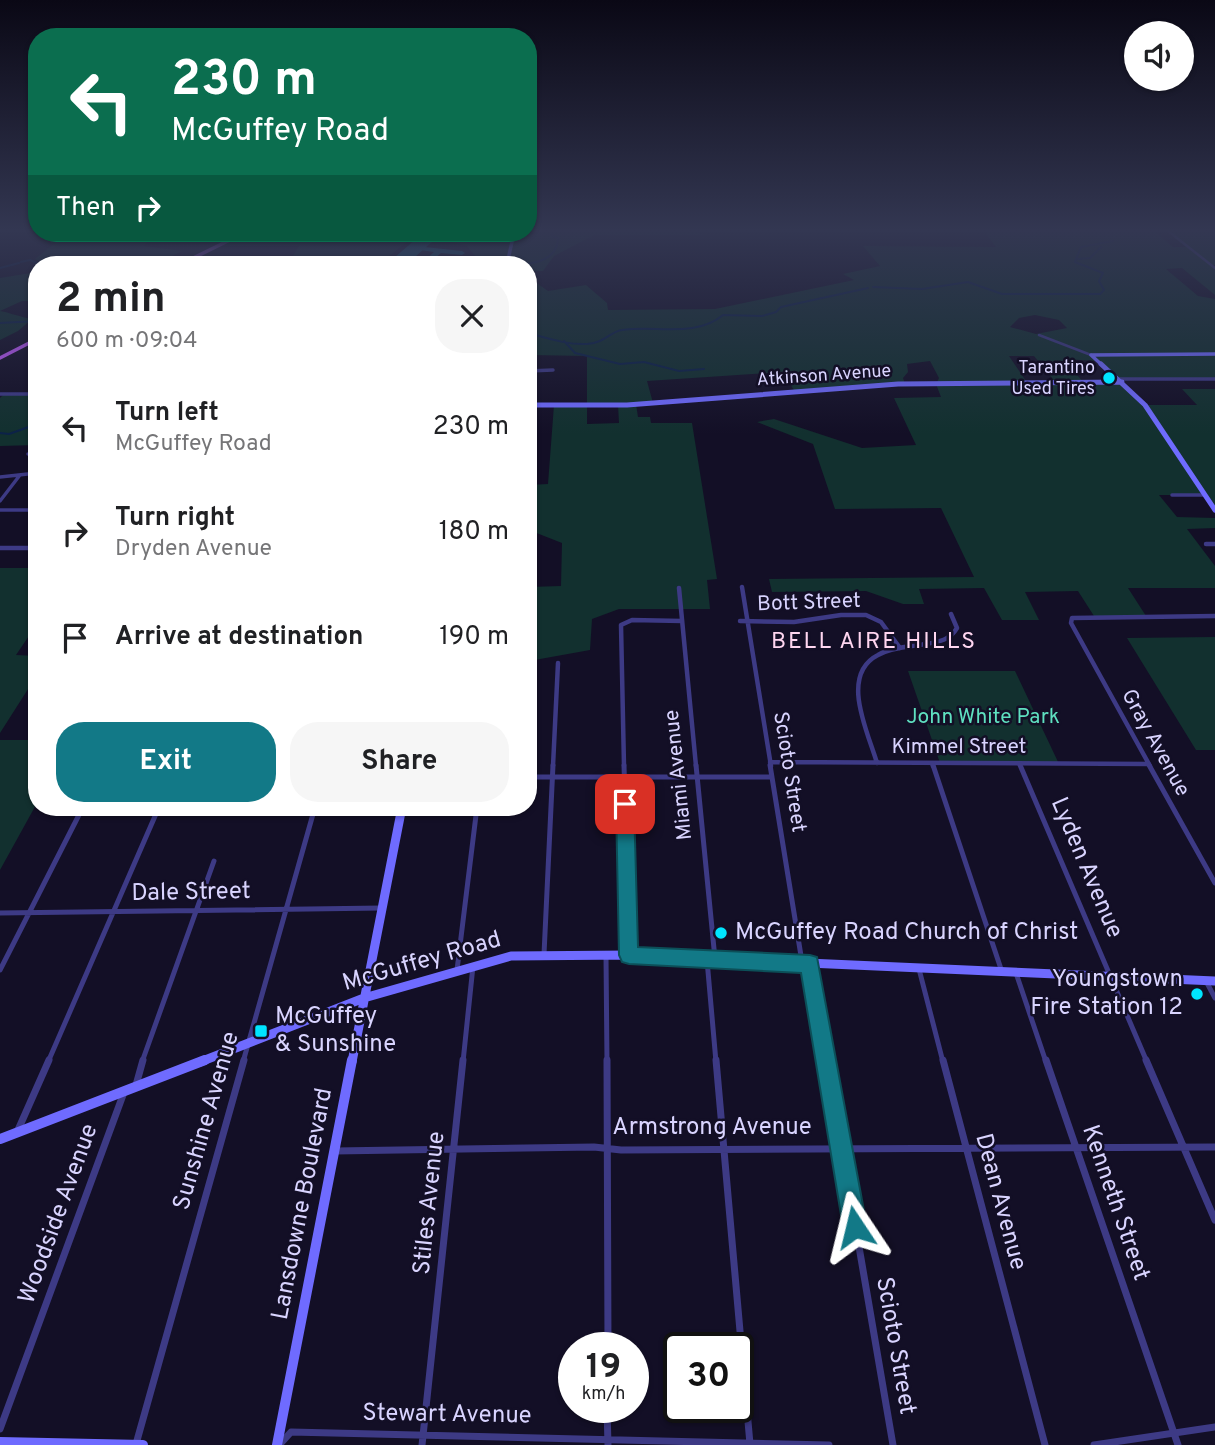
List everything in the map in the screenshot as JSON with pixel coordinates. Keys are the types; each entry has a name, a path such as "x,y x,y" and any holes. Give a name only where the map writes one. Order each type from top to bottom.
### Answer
{"main road":[{"path":"0,358 28,344"}],"street":[{"path":"1039,335 1091,355 1145,405 1215,510"},
{"path":"1091,355 1215,354"},
{"path":"537,370 553,370"},
{"name":"Atkinson Avenue","path":"537,405 627,405 898,384 1215,379"},
{"path":"0,394 28,394"},
{"path":"0,477 28,473"},
{"path":"0,501 21,474"},
{"path":"1172,495 1205,495"},
{"path":"0,510 28,510"},
{"path":"1206,544 1215,544"},
{"path":"0,548 28,548"},
{"name":"Scioto Street","path":"742,587 772,778 893,1445"},
{"name":"Miami Avenue","path":"679,588 697,777 723,1149 750,1444"},
{"path":"877,763 856,682 859,673 868,659 900,648 952,636 957,628 951,614"},
{"name":"Bott Street","path":"740,621 794,622 841,615 866,615 881,622 900,648"},
{"name":"Gray Avenue","path":"1215,616 1072,618 1072,627 1215,883"},
{"path":"629,955 621,625 624,622 682,621"},
{"path":"544,954 558,663"},
{"name":"Kimmel Street","path":"770,762 1149,764"},
{"path":"932,763 1002,972"},
{"name":"Lyden Avenue","path":"1020,764 1215,1220"},
{"path":"537,777 772,778"},
{"path":"0,970 78,816"},
{"path":"18,1132 155,816"},
{"name":"Sunshine Avenue","path":"136,1445 312,816"},
{"name":"Lansdowne Boulevard","path":"278,1445 400,816"},
{"path":"457,971 476,816"},
{"path":"136,1086 144,1055 214,861"},
{"name":"Dale Street","path":"0,913 382,908"},
{"path":"606,955 608,1332"},
{"name":"McGuffey Road","path":"0,1139 365,998 511,956 629,955 1211,981"},
{"name":"Stiles Avenue","path":"422,1440 473,966"},
{"name":"Dean Avenue","path":"919,969 1045,1445"},
{"name":"Kenneth Street","path":"1016,973 1178,1445"},
{"path":"1211,981 1215,998"},
{"name":"Woodside Avenue","path":"0,1429 125,1091"},
{"name":"Armstrong Avenue","path":"335,1151 1215,1147"},
{"path":"607,1423 608,1443"},
{"path":"1094,1445 1215,1427"},
{"name":"Stewart Avenue","path":"278,1445 291,1432 422,1440 829,1445"},
{"path":"0,1442 143,1445"}],"green space":[{"path":"0,298 28,298 28,301 0,311"},
{"path":"537,298 602,298 607,303 608,310 715,309 766,298 1215,299 1215,379 1118,379 1098,361 1063,359 1085,384 1122,382 1145,405 1197,405 1182,389 1215,389 1215,510 1204,495 1159,495 1177,517 1215,518 1215,528 1187,529 1215,566 1215,588 1128,588 1146,616 1094,616 1078,591 1025,592 1039,620 1002,620 984,588 919,589 924,604 903,604 866,591 772,592 769,579 974,577 941,508 835,509 813,444 757,422 774,419 862,448 916,445 894,398 941,397 936,384 939,378 930,361 907,364 908,372 903,378 905,384 795,392 783,372 647,381 653,403 636,404 638,417 650,417 651,423 692,423 717,579 707,580 710,609 619,609 592,619 590,650 537,660 537,587 561,586 562,543 537,533 537,485 548,484 554,405 587,405 587,356 537,355","holes":["1035,315 1059,320 1067,328 1036,334 1010,327 1019,318","1009,356 1034,356 1056,383 1028,384","618,405 619,423 587,424 587,406"]},
{"path":"0,311 28,318 28,322 18,331 0,340"},
{"path":"4,394 28,394 28,445 0,446 0,398"},
{"path":"0,568 28,568 28,637 16,655 28,656 28,689 0,733"},
{"path":"1215,637 1215,750 1196,750 1127,638"},
{"name":"John White Park","path":"908,671 1015,671 1059,764 940,763"},
{"path":"0,740 28,740 30,816 0,870"}],"waterway":[{"path":"565,342 599,342 622,330 688,329 712,322 723,315 762,316 776,312 781,307 820,298"},
{"path":"0,323 28,321"},
{"path":"537,335 565,342"},
{"path":"565,342 575,353 620,364 644,362 679,371 704,369"},
{"path":"0,433 9,434 28,427"}],"place":[{"name":"Tarantino Used Tires","path":"1109,378"},
{"name":"McGuffey Road Church of Christ","path":"721,933"},
{"name":"Youngstown Fire Station 12","path":"1197,994"},
{"name":"McGuffey & Sunshine","path":"261,1031"}],"district":[{"name":"BELL AIRE HILLS","path":"874,642"}],"route":[{"path":"625,804 629,955 810,964 855,1227"}]}
